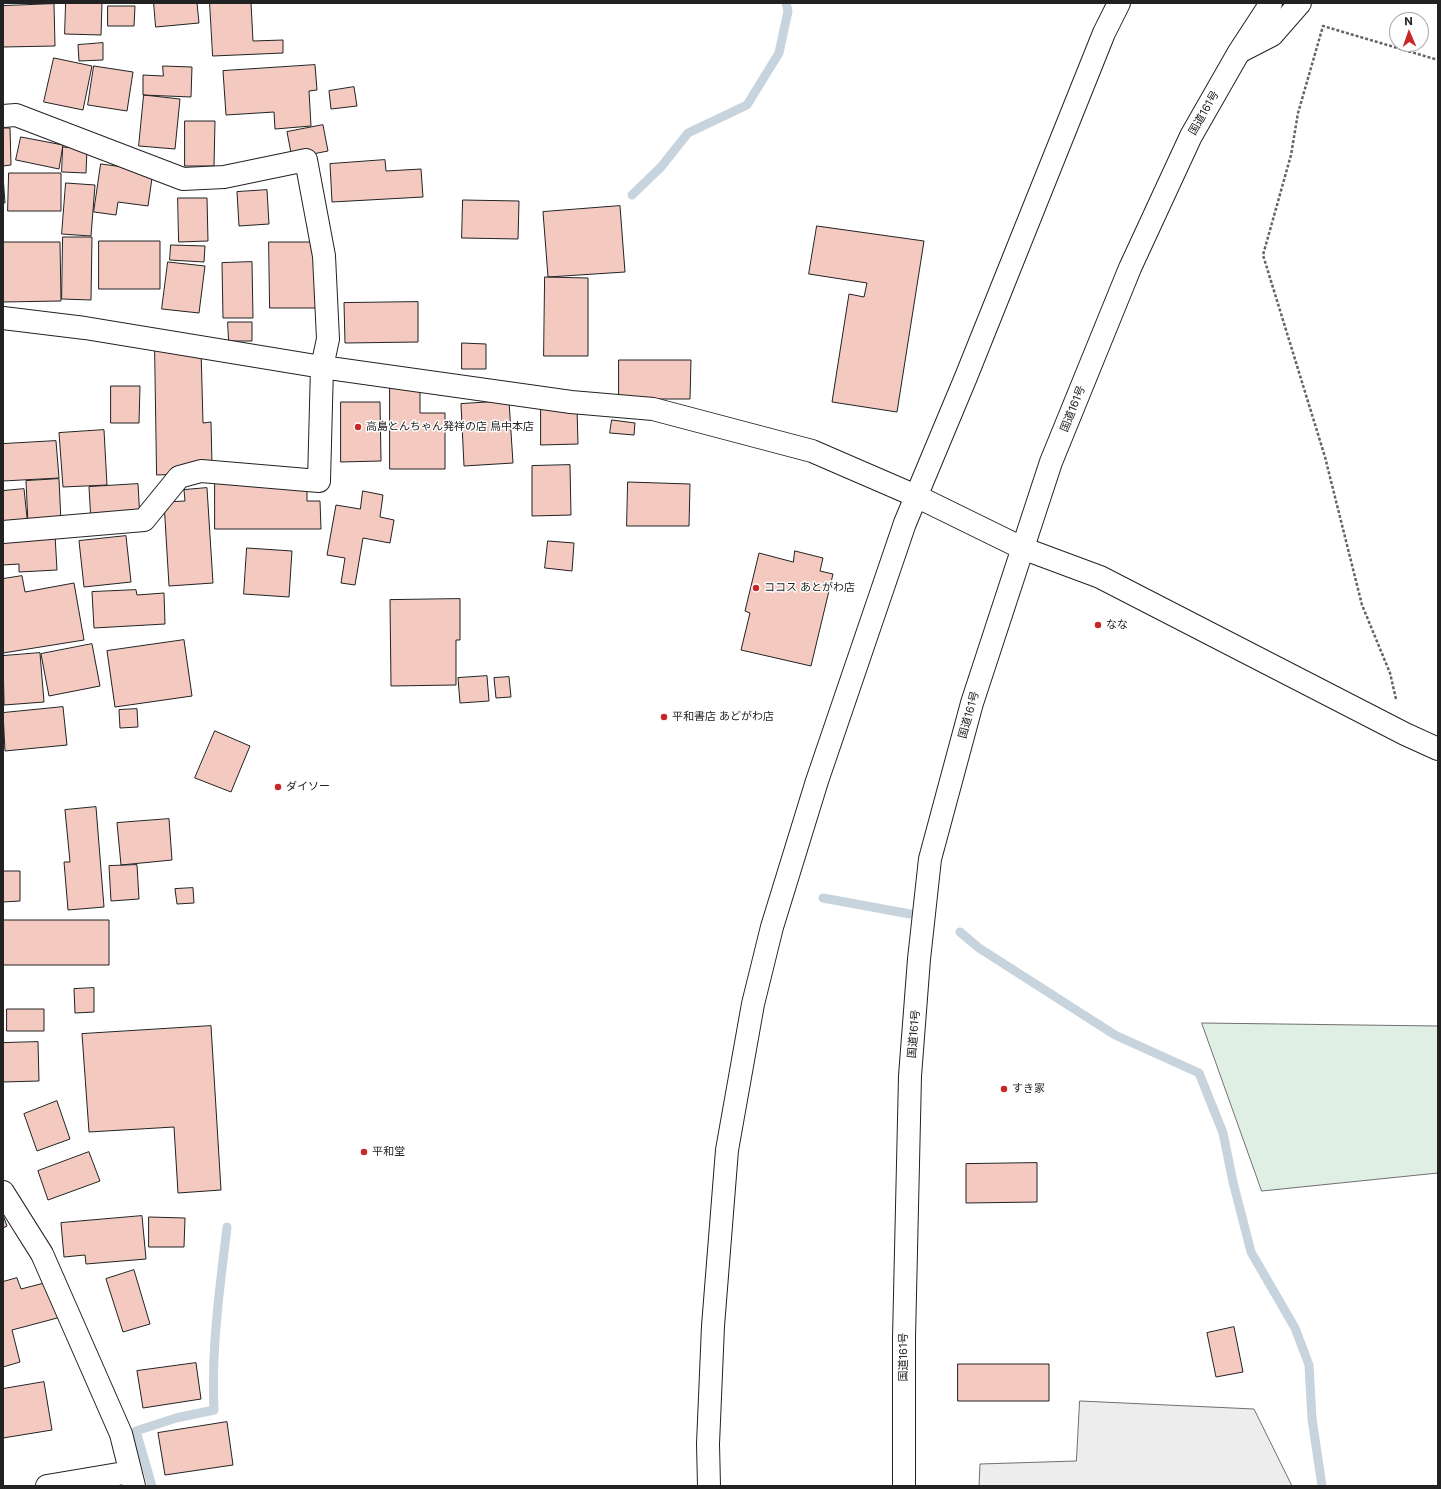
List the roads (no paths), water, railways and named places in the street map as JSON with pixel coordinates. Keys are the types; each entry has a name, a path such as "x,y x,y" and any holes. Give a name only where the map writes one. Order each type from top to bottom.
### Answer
{"main road":[{"path":"709,1486 708,1444 713,1326 727,1150 753,1004 772,927 817,782 905,523 1104,33 1119,3"},
{"name":"国道161号","path":"904,1486 904,1338 910,1076 919,960 930,859 972,703 1051,462 1130,268 1191,136 1239,52 1271,3"},
{"path":"1239,52 1272,35 1300,3"},
{"path":"3,116 16,115 183,179 224,177 306,160 324,256 328,339 322,367 319,481 201,471 179,477 144,520 3,532"},
{"path":"3,318 85,328 322,367 571,402 653,409 812,451 916,496 1022,548 1100,577 1405,734 1438,749"},
{"path":"3,1192 42,1254 121,1434 132,1479 47,1486"}],"waterway":[{"path":"632,195 661,167 688,133 747,105 779,53 788,11 786,3"},
{"path":"823,898 910,914"},
{"path":"960,932 979,948 1115,1035 1199,1073 1223,1133 1233,1182 1251,1252 1295,1328 1309,1365 1312,1419 1322,1486"},
{"path":"152,1486 136,1431 176,1418 214,1410 213,1387 215,1341 227,1227"}],"place":[{"name":"高島とんちゃん発祥の店 鳥中本店","path":"358,427"},
{"name":"ココス あとがわ店","path":"756,588"},
{"name":"なな","path":"1098,625"},
{"name":"平和書店 あどがわ店","path":"664,717"},
{"name":"ダイソー","path":"278,787"},
{"name":"すき家","path":"1004,1089"},
{"name":"平和堂","path":"364,1152"}]}
